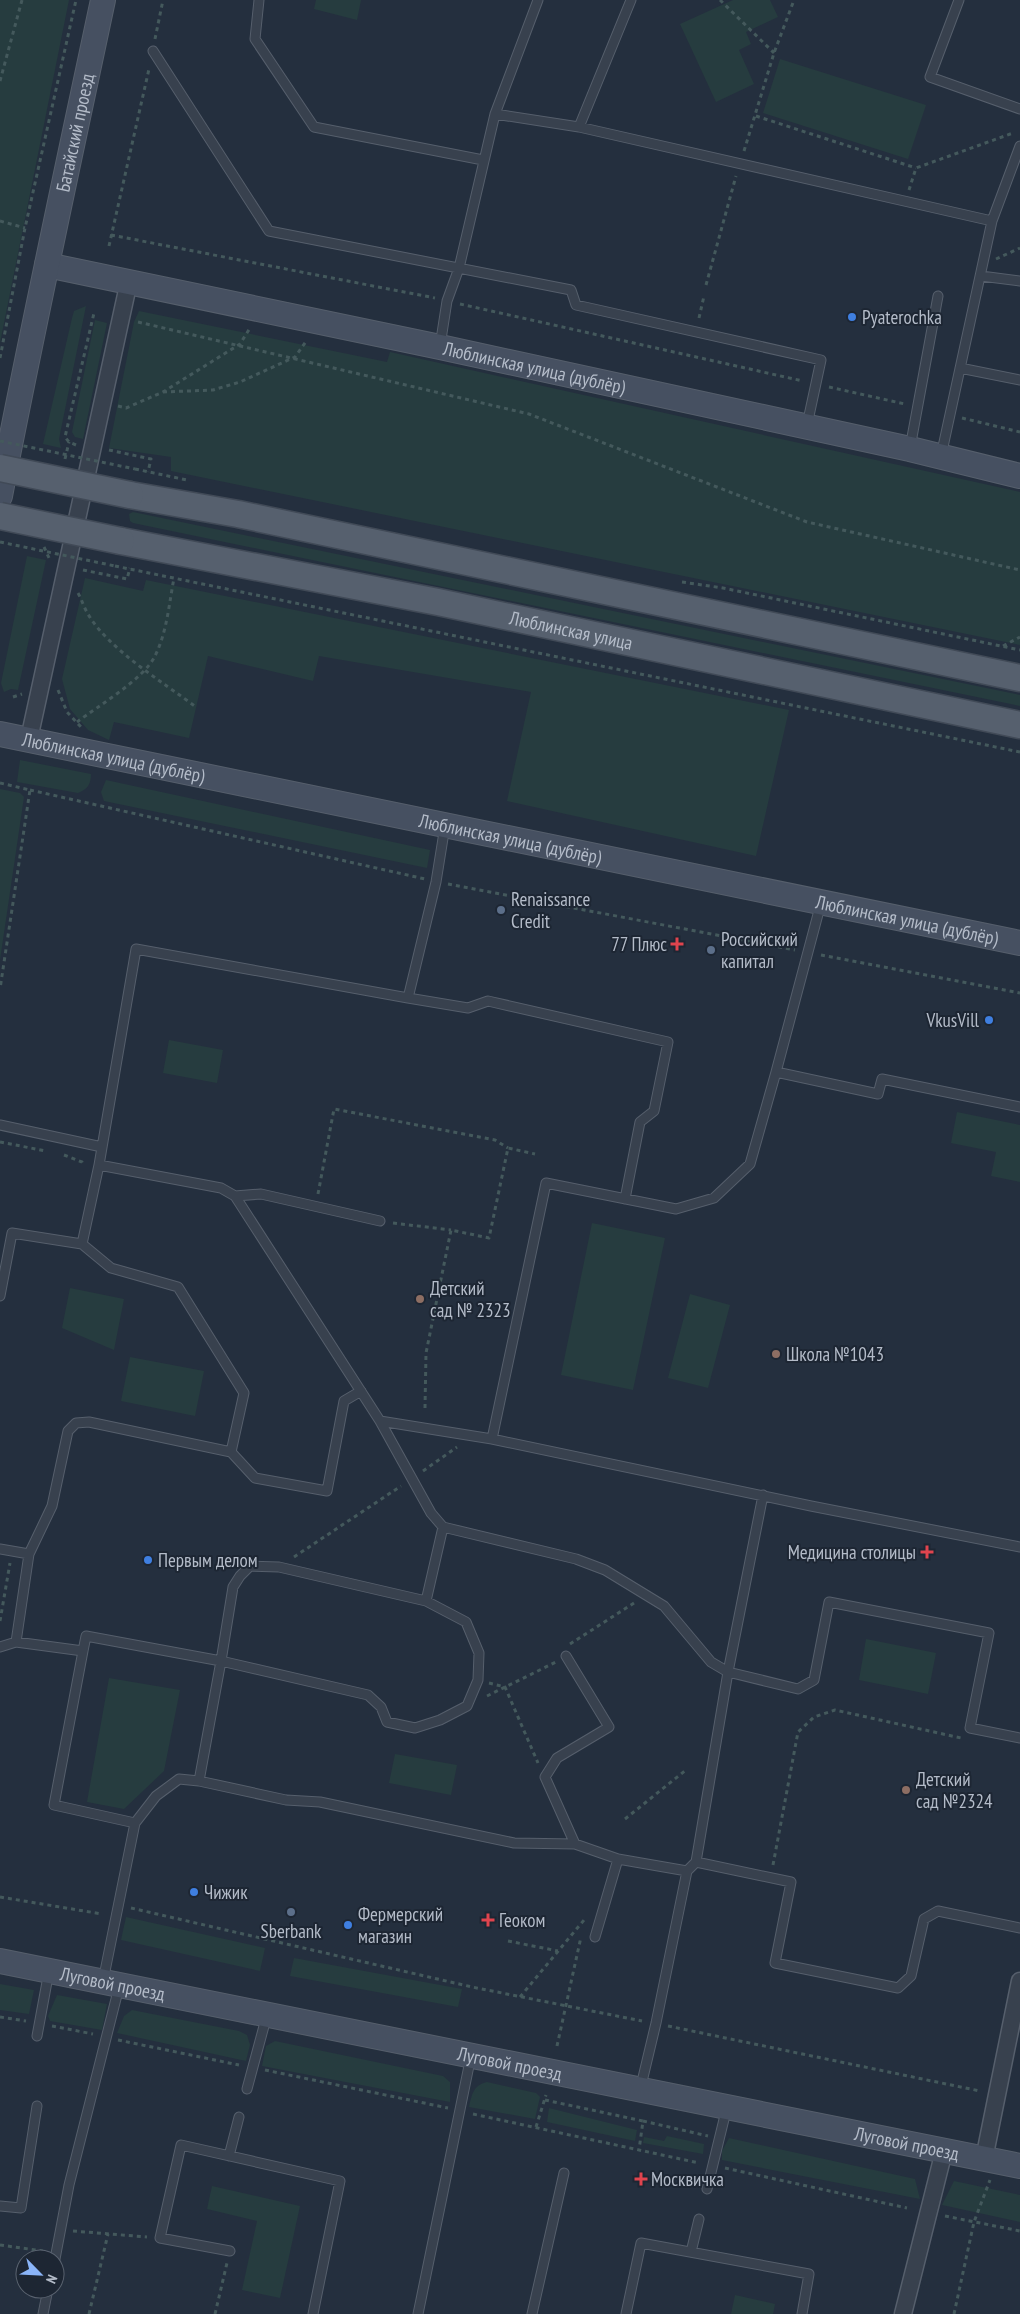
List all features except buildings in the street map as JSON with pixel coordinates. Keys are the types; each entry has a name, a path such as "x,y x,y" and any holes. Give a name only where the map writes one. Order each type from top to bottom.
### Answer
{"main road":[{"path":"0,468 130,496 248,516 1020,678"},
{"name":"Люблинская улица","path":"0,516 438,602 1020,725"}],"street":[{"name":"Батайский проезд","path":"0,496 30,337 103,0"},
{"name":"Люблинская улица (дублёр)","path":"47,265 807,426 1020,476"},
{"path":"29,739 128,281"},
{"name":"Люблинская улица (дублёр)","path":"0,734 1020,944"},
{"name":"Луговой проезд","path":"0,1961 1000,2162"},
{"path":"1000,2162 997,2094 1020,1981"},
{"path":"904,2314 944,2151"}],"lane":[{"path":"259,0 255,39 314,127 483,160"},
{"path":"440,347 447,301 459,268 495,114 538,0"},
{"path":"579,127 631,0"},
{"path":"959,0 930,77 1020,109"},
{"path":"153,51 269,231 571,290 576,305 821,360 807,426"},
{"path":"495,114 579,127 992,221"},
{"path":"941,457 992,221 1020,146"},
{"path":"981,276 1020,281"},
{"path":"910,449 938,296"},
{"path":"960,368 1020,380"},
{"path":"408,998 436,882 446,826"},
{"path":"492,1439 546,1183 676,1209 714,1198 750,1164 821,903"},
{"path":"82,1244 99,1165 136,949 468,1008 488,1001 668,1042 654,1111 640,1122 626,1199"},
{"path":"776,1072 878,1094 882,1078 1020,1107"},
{"path":"0,1125 102,1147"},
{"path":"99,1165 221,1188 235,1196 380,1421 431,1513 443,1527 576,1559 605,1570 664,1606 710,1662 728,1672 798,1689 814,1680 829,1602 989,1632 970,1728 1020,1738"},
{"path":"235,1196 261,1194 380,1221"},
{"path":"0,1296 12,1233 82,1244 111,1268 178,1287 244,1393 231,1452"},
{"path":"16,1642 29,1554 52,1506 68,1431 76,1423 89,1422 231,1452 255,1478 327,1491 344,1402 361,1391"},
{"path":"380,1421 492,1439 1020,1547"},
{"path":"640,2090 656,2023 687,1871 696,1862 728,1672 763,1495"},
{"path":"426,1601 443,1527"},
{"path":"0,1550 29,1554"},
{"path":"135,1823 54,1805 86,1636 221,1661 368,1695 381,1707 387,1722 415,1728 440,1720 467,1706 478,1680 479,1653 466,1622 426,1601 279,1567 250,1566 233,1587 221,1661 199,1781"},
{"path":"0,1646 16,1642 83,1651"},
{"path":"566,1656 609,1727 557,1758 545,1777 575,1844"},
{"path":"56,2249 111,1983 116,1916 135,1823 156,1796 179,1779 199,1781 286,1800 320,1802 514,1843 575,1844 618,1859 687,1871"},
{"path":"595,1937 618,1859"},
{"path":"696,1862 791,1882 775,1963 898,1988 911,1976 924,1918 938,1911 1020,1928"},
{"path":"37,2036 49,1971"},
{"path":"247,2089 267,2015"},
{"path":"418,2314 471,2056"},
{"path":"0,2206 21,2208 37,2106"},
{"path":"707,2189 727,2107"},
{"path":"229,2156 240,2117"},
{"path":"230,2251 160,2238 181,2145 340,2181 313,2314"},
{"path":"532,2314 564,2174"},
{"path":"691,2252 699,2219"},
{"path":"626,2314 641,2243 809,2274 802,2314"},
{"path":"43,2314 46,2299"}],"path":[{"path":"0,81 22,0"},
{"path":"0,358 24,228 76,0"},
{"path":"109,246 163,0"},
{"path":"720,0 774,52"},
{"path":"706,285 740,163 756,116 774,52 794,0"},
{"path":"756,116 916,168 1020,130"},
{"path":"906,200 916,168"},
{"path":"0,221 24,228"},
{"path":"111,235 447,301 919,407"},
{"path":"984,263 1005,256 1020,248"},
{"path":"697,331 704,296"},
{"path":"76,445 69,442 65,437 94,313"},
{"path":"132,320 240,344 529,414 807,522 1020,570"},
{"path":"112,405 126,408 163,392 240,344 252,326"},
{"path":"163,392 213,390 240,382 294,357 310,336"},
{"path":"951,415 1020,432"},
{"path":"0,441 136,469"},
{"path":"65,462 69,442"},
{"path":"103,449 151,459 148,472"},
{"path":"46,539 44,549 51,562"},
{"path":"0,542 1020,752"},
{"path":"81,570 128,579 130,568"},
{"path":"76,722 140,676 154,658 164,635 174,578"},
{"path":"76,588 89,616 106,637 145,670 196,707"},
{"path":"1002,646 1020,636"},
{"path":"13,696 23,694 25,684"},
{"path":"0,784 436,882 1020,993"},
{"path":"0,986 30,790"},
{"path":"315,1207 334,1109 495,1140 508,1148 535,1154"},
{"path":"0,1142 65,1155 82,1162 86,1171"},
{"path":"380,1221 452,1230 489,1238 508,1148"},
{"path":"425,1408 426,1353 452,1230"},
{"path":"279,1567 473,1436"},
{"path":"0,1621 10,1563 5,1562"},
{"path":"467,1706 566,1656 566,1647 577,1638 645,1596"},
{"path":"478,1680 505,1687"},
{"path":"505,1687 545,1777"},
{"path":"770,1878 798,1732 814,1718 835,1710 964,1739 970,1728"},
{"path":"625,1819 686,1770"},
{"path":"0,1897 116,1916 129,1908 566,2007 656,2023 997,2094"},
{"path":"520,1997 584,1920 557,2046"},
{"path":"508,1941 558,1951"},
{"path":"536,2127 545,2097 710,2136 708,2146"},
{"path":"638,2150 642,2121"},
{"path":"954,2314 974,2222 1000,2162"},
{"path":"937,2215 1020,2231"},
{"path":"60,2229 160,2238"},
{"path":"89,2314 108,2234"},
{"path":"0,2245 20,2249"},
{"path":"215,2314 230,2251"}],"green space":[{"path":"0,0 69,0 0,343"},
{"path":"316,0 361,0 357,20 314,9"},
{"path":"733,0 770,0 778,17 746,32 751,44 739,50 754,84 716,102 680,24"},
{"path":"780,59 926,105 908,159 763,113"},
{"path":"86,306 59,439 61,448 43,444 74,311"},
{"path":"139,311 387,362 390,352 1020,492 1020,645 171,471 171,457 109,448 134,322"},
{"path":"95,320 107,323 83,439 75,437 72,432"},
{"path":"133,512 1020,695 1020,706 133,523 130,521 129,514"},
{"path":"27,556 46,560 18,690 11,689 4,692 1,683"},
{"path":"85,578 143,591 146,580 789,710 756,856 507,801 531,692 319,656 313,681 208,656 189,738 114,722 109,740 88,730 70,709 62,679"},
{"path":"20,760 91,774 90,781 86,788 78,793 17,782"},
{"path":"106,780 430,850 427,868 104,801 101,792"},
{"path":"0,789 20,793 24,797 0,960"},
{"path":"169,1040 223,1050 217,1083 163,1073"},
{"path":"957,1112 1020,1125 1020,1182 991,1176 996,1152 951,1143"},
{"path":"592,1223 665,1238 633,1390 561,1375"},
{"path":"70,1288 124,1299 114,1350 62,1328"},
{"path":"690,1294 730,1305 708,1388 668,1378"},
{"path":"130,1357 204,1371 195,1416 121,1401"},
{"path":"866,1639 936,1653 928,1694 859,1680"},
{"path":"109,1678 180,1690 164,1771 124,1809 87,1802"},
{"path":"395,1754 457,1765 451,1795 389,1783"},
{"path":"126,1917 265,1948 260,1971 121,1940"},
{"path":"294,1958 462,1989 458,2007 290,1976"},
{"path":"0,1984 34,1990 29,2014 0,2010"},
{"path":"57,1995 107,2004 102,2030 50,2021 48,2016"},
{"path":"132,2010 239,2031 247,2035 250,2045 246,2061 117,2033 124,2016"},
{"path":"275,2041 443,2076 450,2082 450,2102 262,2066 266,2046"},
{"path":"487,2082 536,2093 540,2097 535,2119 469,2107 476,2088 482,2083"},
{"path":"549,2108 637,2130 635,2141 547,2122"},
{"path":"667,2136 704,2144 703,2154 643,2143 644,2137 664,2141"},
{"path":"729,2138 915,2179 920,2199 722,2160 722,2151"},
{"path":"954,2181 1020,2195 1020,2222 942,2205"},
{"path":"212,2186 300,2206 280,2298 242,2290 257,2221 207,2209"},
{"path":"735,2295 775,2304 773,2314 731,2314"}],"place":[{"name":"Pyaterochka","path":"852,317"},
{"name":"Renaissance Credit","path":"501,910"},
{"name":"77 Плюс","path":"677,944"},
{"name":"Российский капитал","path":"711,950"},
{"name":"VkusVill","path":"989,1020"},
{"name":"Детский сад № 2323","path":"420,1299"},
{"name":"Школа №1043","path":"776,1354"},
{"name":"Медицина столицы","path":"927,1552"},
{"name":"Первым делом","path":"148,1560"},
{"name":"Детский сад №2324","path":"906,1790"},
{"name":"Чижик","path":"194,1892"},
{"name":"Sberbank","path":"291,1912"},
{"name":"Геоком","path":"488,1920"},
{"name":"Фермерский магазин","path":"348,1925"},
{"name":"Москвичка","path":"641,2179"}]}
